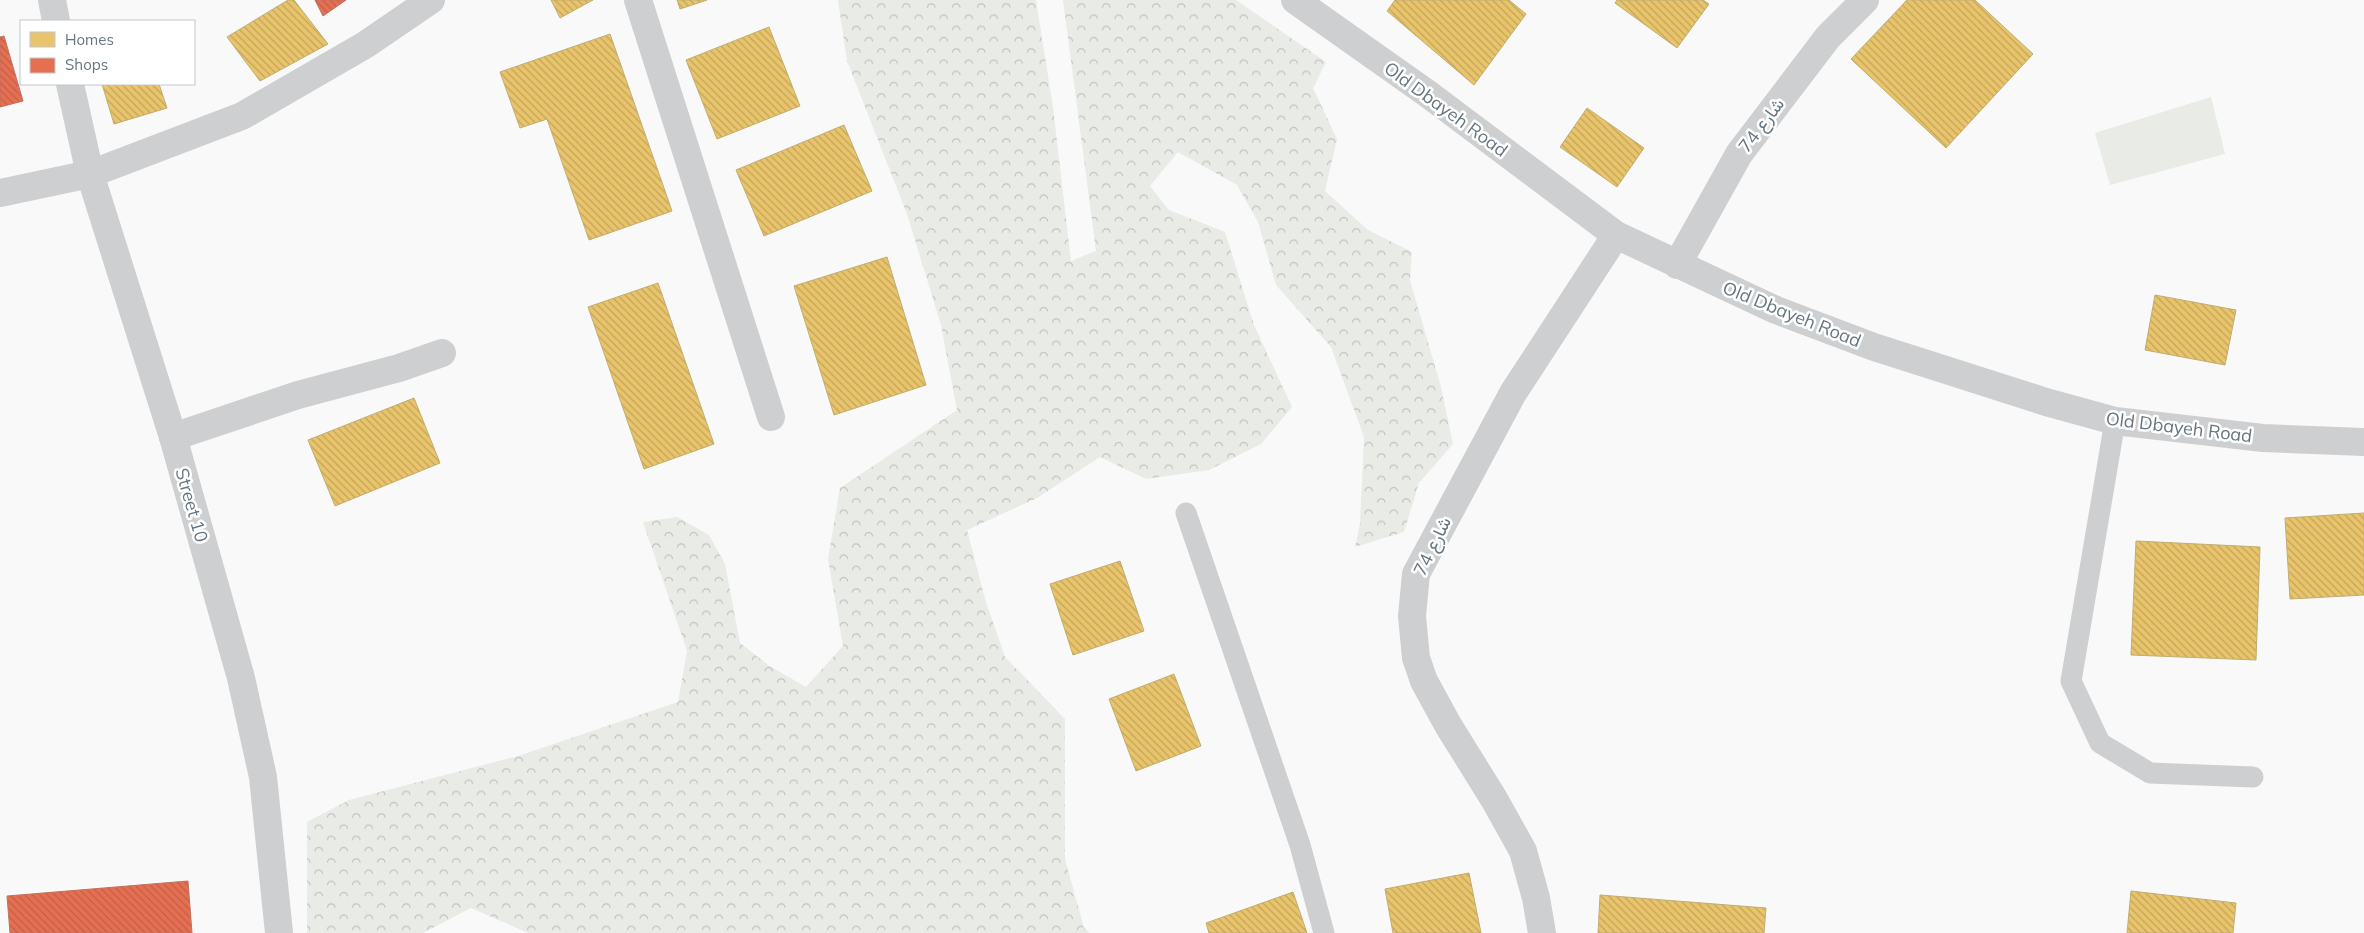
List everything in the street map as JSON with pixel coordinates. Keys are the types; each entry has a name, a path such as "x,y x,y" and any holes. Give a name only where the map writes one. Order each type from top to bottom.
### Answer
{"street":[{"path":"52,0 56,20"},
{"path":"0,193 90,174 242,116 365,45 431,0"},
{"path":"638,0 771,417"},
{"name":"Old Dbayeh Road","path":"1295,0 1428,94 1616,235 1776,310 1874,347 2046,402 2115,421 2263,438 2364,442"},
{"name":"شارع 74","path":"1677,265 1738,154 1828,37 1865,0"},
{"name":"Street 10","path":"70,85 90,174 173,437 241,678 259,759 279,933"},
{"name":"شارع 74","path":"1542,933 1536,898 1523,851 1424,681 1416,658 1412,616 1416,574 1513,393 1616,235"},
{"path":"173,437 298,395 399,368 442,353"}],"lane":[{"path":"2115,421 2072,680 2100,743 2150,773 2253,777"},
{"path":"1186,513 1300,845 1324,933"}],"green space":[{"path":"838,0 1036,0 1053,107 1071,261 1096,251 1063,0 1236,0 1326,62 1313,88 1337,139 1325,191 1368,230 1412,252 1410,280 1441,387 1453,444 1419,483 1404,532 1355,547 1360,524 1364,437 1331,347 1276,285 1258,222 1237,185 1178,152 1150,186 1169,210 1225,232 1254,325 1292,407 1261,444 1209,470 1146,479 1100,457 1037,498 967,530 985,599 1005,657 1065,719 1065,859 1084,928 1090,933 528,933 471,908 423,933 307,933 307,822 349,800 518,756 678,702 687,651 643,522 677,517 709,535 725,564 740,643 768,665 806,687 843,646 828,559 840,488 957,410 941,325 907,214 847,61"},
{"path":"2211,97 2225,154 2110,185 2095,133"}],"building: Homes":[{"path":"288,0 294,0 328,44 260,81 227,37"},
{"path":"551,0 593,0 560,18"},
{"path":"677,0 707,0 680,9"},
{"path":"1395,0 1509,0 1526,14 1474,85 1387,11"},
{"path":"1617,0 1703,0 1709,4 1677,48 1615,3"},
{"path":"1907,0 1975,0 2033,54 1946,148 1851,59"},
{"path":"769,27 800,106 717,139 686,60"},
{"path":"610,34 672,211 589,240 547,119 520,128 500,72"},
{"path":"102,85 159,85 167,108 114,124"},
{"path":"1587,108 1644,148 1617,187 1560,147"},
{"path":"844,125 872,191 764,236 736,170"},
{"path":"887,257 926,385 834,415 794,286"},
{"path":"658,283 714,444 644,469 588,307"},
{"path":"2155,295 2236,310 2225,365 2145,350"},
{"path":"414,398 440,463 335,506 308,440"},
{"path":"2364,513 2364,595 2290,599 2285,518"},
{"path":"2136,541 2260,547 2256,660 2131,655"},
{"path":"1120,561 1144,631 1073,655 1050,584"},
{"path":"1174,674 1201,746 1136,771 1109,699"},
{"path":"1469,873 1481,933 1393,933 1385,889"},
{"path":"2131,891 2236,903 2233,933 2127,933"},
{"path":"1293,892 1307,933 1209,933 1206,923"},
{"path":"1600,895 1766,908 1764,933 1598,933"}],"building: Shops":[{"path":"315,0 346,0 323,16"},
{"path":"4,36 23,101 0,107 0,37"},
{"path":"188,881 192,933 10,933 7,896"}]}
